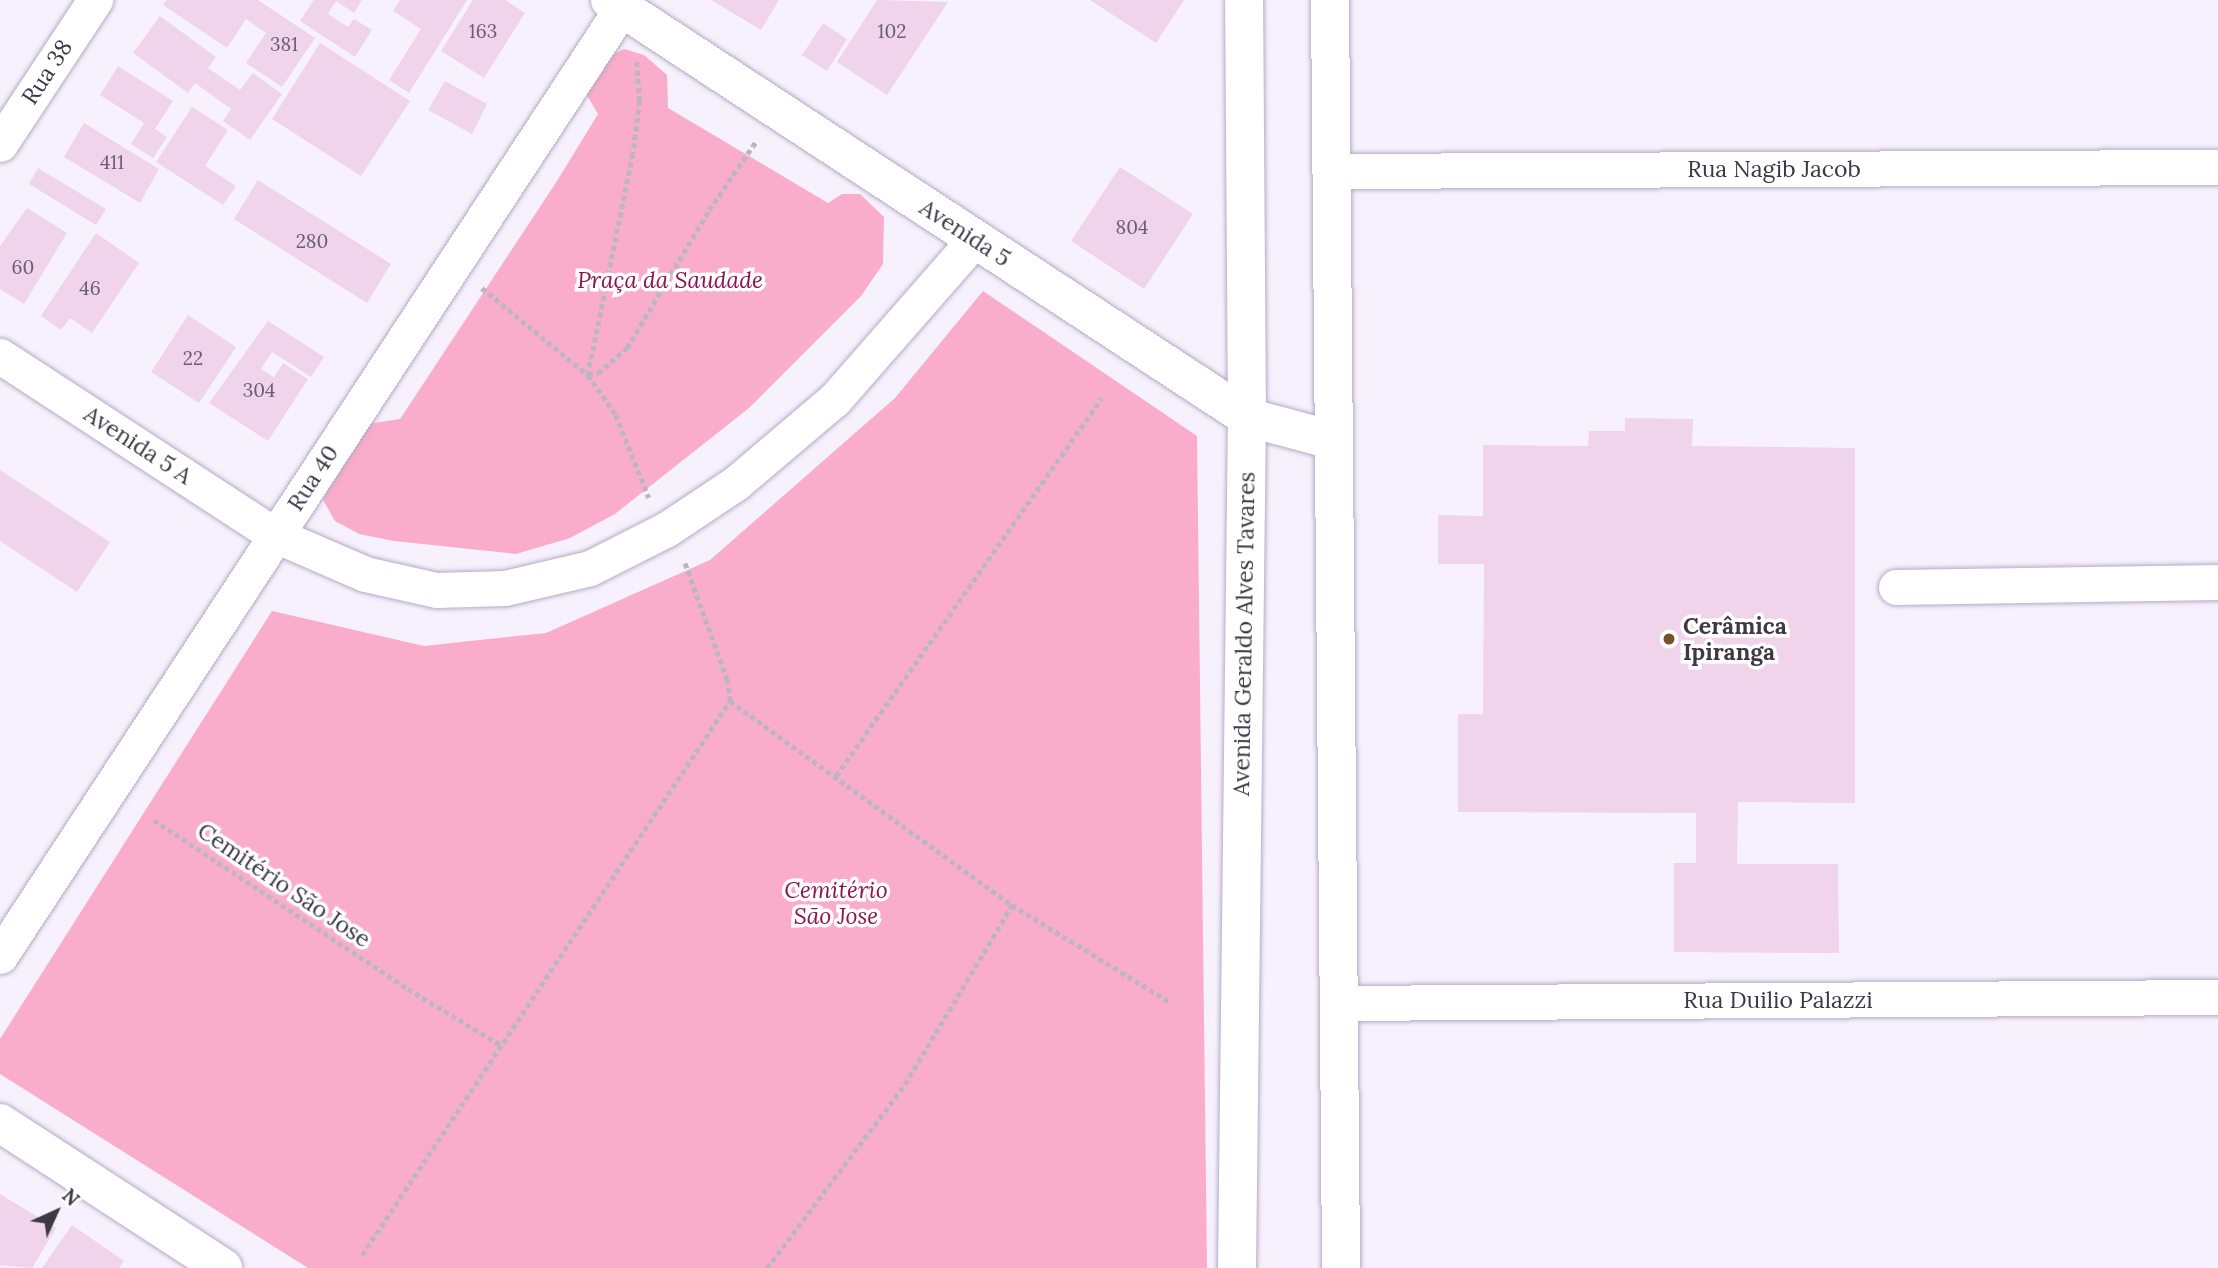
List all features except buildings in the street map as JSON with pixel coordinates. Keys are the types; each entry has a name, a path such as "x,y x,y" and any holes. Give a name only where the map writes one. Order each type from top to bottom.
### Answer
{"street":[{"name":"Rua 38","path":"0,144 94,0"},
{"name":"Avenida Geraldo Alves Tavares","path":"1237,1268 1247,417 1244,0"},
{"path":"1330,0 1341,1268"},
{"name":"Avenida 5","path":"620,3 974,240 1247,417 1332,440"},
{"name":"Rua 40","path":"0,956 453,266 620,3"},
{"name":"Rua Nagib Jacob","path":"1331,171 2218,167"},
{"path":"275,535 365,574 436,590 505,588 590,568 667,529 736,483 835,399 974,240"},
{"name":"Avenida 5 A","path":"0,356 275,535"},
{"path":"1896,587 2218,582"},
{"name":"Rua Duilio Palazzi","path":"1338,1003 2218,998"},
{"path":"0,1123 223,1268"}],"path":[{"path":"587,375 640,101 634,38 620,3"},
{"path":"587,375 608,367 627,348 709,210 777,108"},
{"path":"362,1255 730,701 727,680 694,580 667,529 653,509 616,415 587,375 532,326 453,266"},
{"path":"836,776 1102,397"},
{"path":"730,701 1012,905 1171,1003"},
{"name":"Cemitério São Jose","path":"154,820 408,989 501,1045"},
{"path":"767,1268 905,1084 1012,905"}],"green space":[{"name":"Praça da Saudade","path":"624,49 644,55 667,75 668,108 828,203 842,194 860,194 884,217 883,264 861,296 749,408 615,514 570,538 516,554 394,541 359,534 335,521 323,500 345,455 367,424 400,419 598,114 585,92 606,58"},
{"name":"Cemitério São Jose","path":"983,291 1197,436 1207,1268 308,1268 0,1074 0,1039 272,611 424,646 546,633 710,560 895,398"}],"place":[{"name":"Cerâmica Ipiranga","path":"1669,639"}]}
